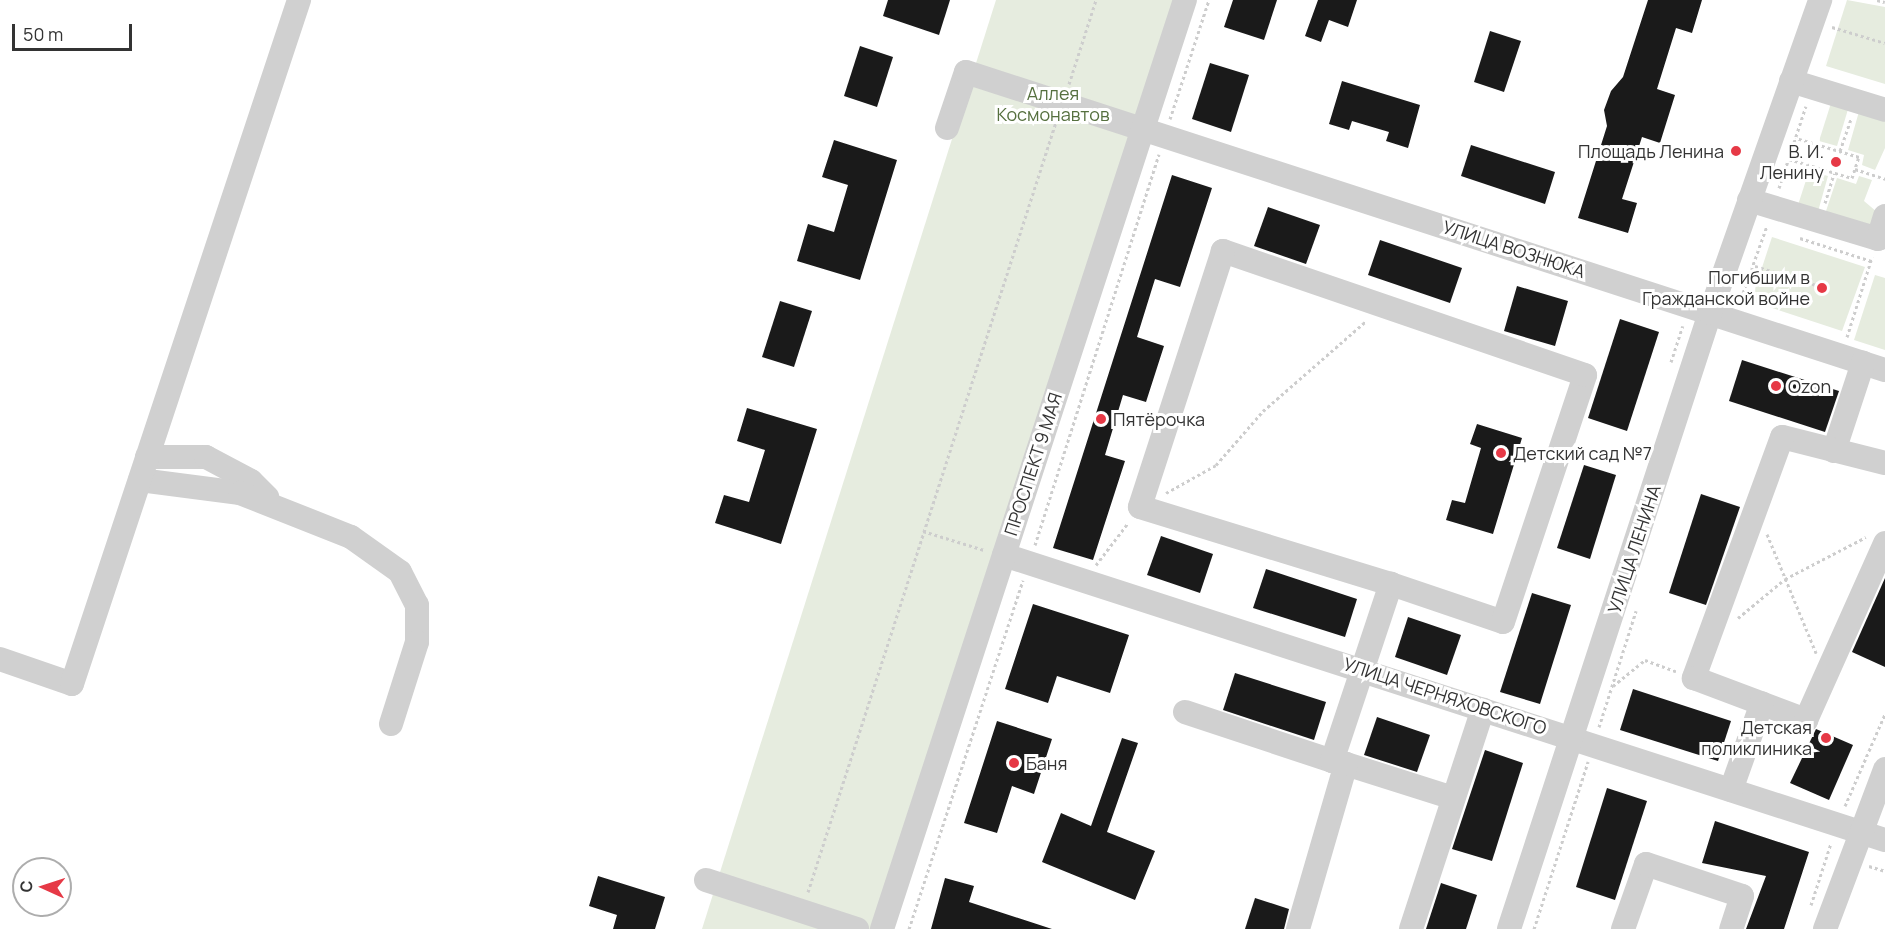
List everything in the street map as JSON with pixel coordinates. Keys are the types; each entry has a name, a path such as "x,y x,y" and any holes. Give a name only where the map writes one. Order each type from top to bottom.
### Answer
{"street":[{"path":"0,659 72,684 299,0"},
{"name":"ПРОСПЕКТ 9 МАЯ","path":"882,929 1004,555 1154,131 1185,0"},
{"name":"УЛИЦА ЛЕНИНА","path":"1509,929 1572,737 1719,316 1749,200 1802,85 1820,0"},
{"name":"УЛИЦА ВОЗНЮКА","path":"947,128 966,72 1154,131 1863,363"},
{"path":"1802,85 1885,110"},
{"path":"1749,200 1772,222 1819,222 1878,239"},
{"path":"1223,251 1383,306 1585,375 1503,622 1140,507 1223,251"},
{"path":"1834,451 1863,363"},
{"path":"1880,538 1826,676 1806,720 1694,678 1782,437 1885,464"},
{"path":"143,468 240,493 367,546 412,588 417,642 391,724"},
{"name":"УЛИЦА ЧЕРНЯХОВСКОГО","path":"1004,555 1885,840"},
{"path":"1298,929 1363,670 1391,585"},
{"path":"1731,790 1762,703"},
{"path":"1411,929 1483,709"},
{"path":"1185,712 1453,798"},
{"path":"1825,929 1858,831 1885,769"},
{"path":"1623,929 1646,864 1742,896 1731,929"},
{"path":"706,880 857,929"}],"path":[{"path":"801,911 1096,0"},
{"path":"909,929 1029,563 1154,131 1209,0"},
{"path":"1877,0 1885,2"},
{"path":"1829,38 1835,18"},
{"path":"1832,27 1885,43"},
{"path":"1719,316 1745,296 1772,222 1796,138 1802,85"},
{"path":"1840,151 1857,101"},
{"path":"1789,159 1852,178 1859,157 1796,138"},
{"path":"1855,169 1885,179"},
{"path":"1819,222 1834,173"},
{"path":"1788,234 1878,239 1863,363"},
{"path":"1755,266 1816,285"},
{"path":"1083,581 1140,507 1216,465 1263,411 1383,306"},
{"path":"1756,508 1826,676"},
{"path":"923,531 1004,555"},
{"path":"1733,623 1785,579 1880,538"},
{"path":"1612,687 1645,660 1694,678"}],"green space":[{"name":"Аллея Космонавтов","path":"996,0 1177,0 875,929 702,929"},
{"path":"1847,0 1885,7 1885,84 1826,66"},
{"path":"1832,100 1849,106 1837,146 1819,141"},
{"path":"1860,108 1885,116 1885,148 1875,170 1862,165 1864,155 1848,150"},
{"path":"1809,171 1828,176 1817,215 1797,208"},
{"path":"1859,176 1872,180 1864,201 1877,212 1872,225 1824,217 1837,178 1856,184"},
{"path":"1772,237 1865,267 1842,331 1751,301"},
{"path":"1875,275 1885,278 1885,350 1854,340"}],"building":[{"path":"888,0 950,0 939,35 883,16"},
{"path":"1233,0 1277,0 1264,40 1224,27"},
{"path":"1318,0 1357,0 1348,27 1329,20 1321,42 1305,36"},
{"path":"1648,0 1702,0 1692,33 1676,28 1657,89 1675,95 1660,143 1642,137 1622,199 1637,203 1628,233 1578,218 1607,126 1604,110 1611,91 1623,77"},
{"path":"1490,31 1521,41 1504,92 1474,82"},
{"path":"860,46 893,57 877,107 844,96"},
{"path":"1210,63 1249,75 1231,132 1192,119"},
{"path":"1342,81 1420,105 1408,148 1386,141 1389,132 1352,121 1349,130 1329,124"},
{"path":"834,140 897,160 860,280 797,261 808,224 834,232 848,185 822,177"},
{"path":"1471,145 1555,172 1545,204 1461,176"},
{"path":"1172,175 1212,188 1180,287 1155,279 1137,337 1164,346 1146,402 1123,395 1105,455 1125,461 1093,560 1053,548"},
{"path":"1268,207 1320,225 1306,264 1254,246"},
{"path":"1380,240 1462,268 1450,303 1368,275"},
{"path":"1517,286 1568,301 1555,346 1504,331"},
{"path":"780,301 812,311 794,367 762,357"},
{"path":"1620,319 1659,332 1627,431 1588,418"},
{"path":"1742,360 1839,391 1825,432 1729,401"},
{"path":"747,408 817,429 781,544 715,523 724,495 749,502 765,450 737,441"},
{"path":"1477,424 1522,438 1493,534 1446,520 1452,500 1465,503 1481,448 1470,444"},
{"path":"1584,465 1616,475 1590,559 1557,548"},
{"path":"1701,494 1740,507 1706,605 1669,593"},
{"path":"1161,536 1213,554 1200,593 1147,575"},
{"path":"1266,569 1357,599 1345,637 1253,608"},
{"path":"1885,578 1885,667 1852,652"},
{"path":"1532,593 1571,605 1540,704 1500,692"},
{"path":"1033,604 1129,635 1110,693 1057,676 1048,703 1005,689"},
{"path":"1408,617 1461,635 1447,675 1395,657"},
{"path":"1235,673 1326,702 1314,740 1223,710"},
{"path":"1633,689 1731,721 1718,761 1620,730"},
{"path":"1377,717 1430,735 1417,772 1364,755"},
{"name":"Баня","path":"997,721 1052,739 1034,794 1012,786 997,833 964,823"},
{"path":"1816,729 1853,745 1829,800 1790,783"},
{"path":"1122,738 1138,743 1107,832 1155,851 1135,900 1042,862 1061,813 1091,826"},
{"path":"1485,750 1523,763 1492,861 1452,849"},
{"path":"1607,788 1647,801 1615,900 1576,887"},
{"path":"1715,821 1809,852 1784,929 1746,929 1766,876 1702,863"},
{"path":"598,876 665,897 655,929 613,929 617,915 589,906"},
{"path":"945,878 974,886 969,902 1052,929 931,929"},
{"path":"1441,883 1477,895 1466,929 1426,929"},
{"path":"1255,898 1289,909 1284,929 1245,929"}],"place":[{"name":"Площадь Ленина","path":"1736,151"},
{"name":"В. И. Ленину","path":"1836,162"},
{"name":"Погибшим в Гражданской войне","path":"1822,288"},
{"name":"Ozon","path":"1776,386"},
{"name":"Пятёрочка","path":"1101,419"},
{"name":"Детский сад №7","path":"1501,453"},
{"name":"Детская поликлиника","path":"1826,738"},
{"name":"Баня","path":"1014,763"}]}
